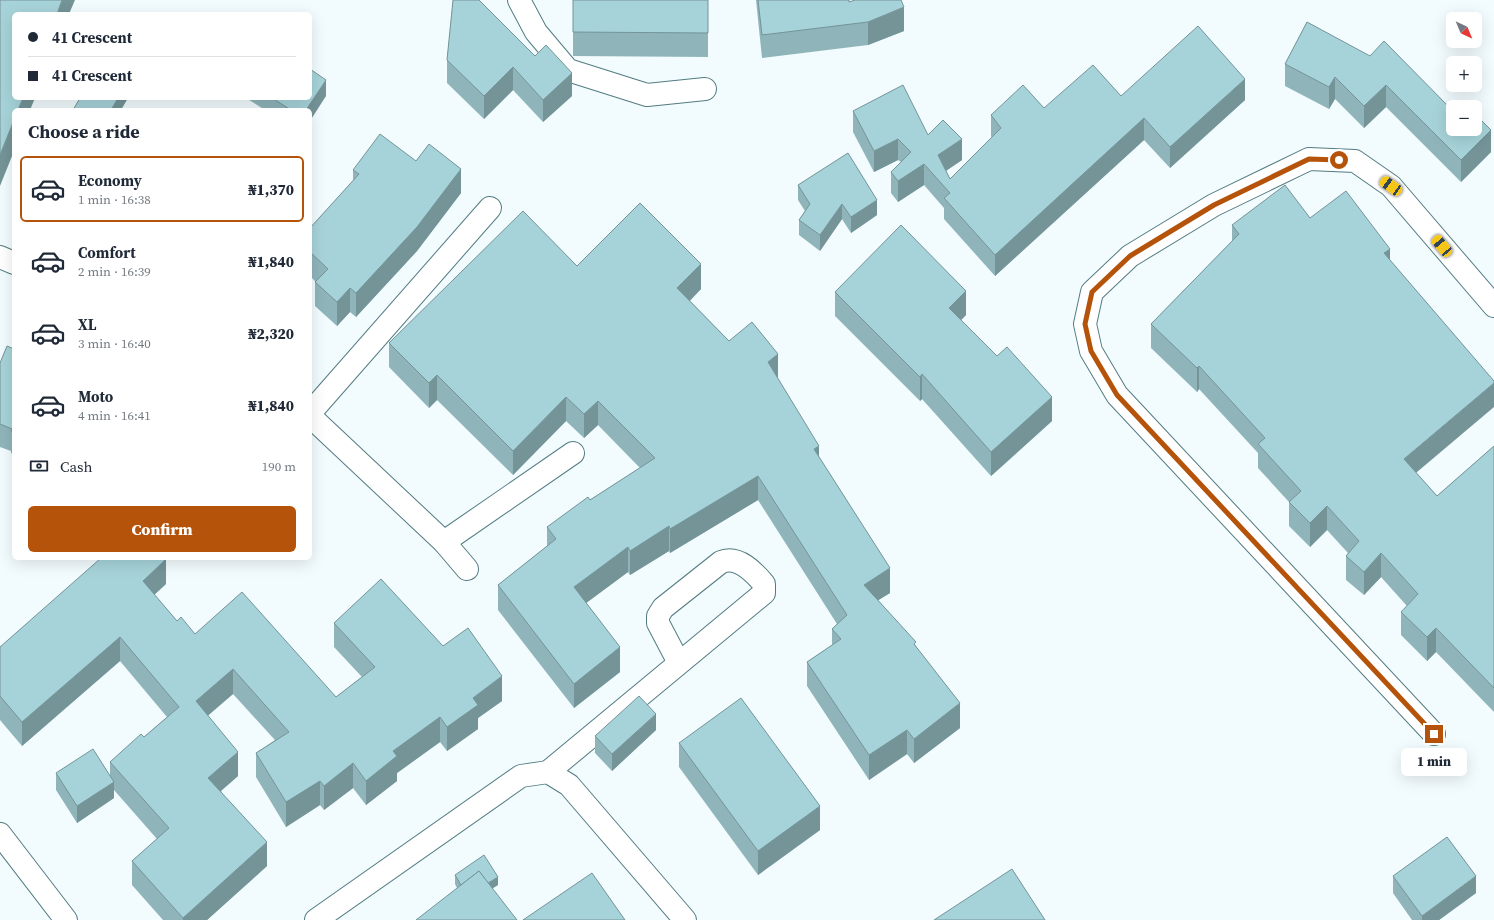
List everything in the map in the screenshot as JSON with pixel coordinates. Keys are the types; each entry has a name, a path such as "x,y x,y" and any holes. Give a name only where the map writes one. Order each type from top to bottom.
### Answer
{"street":[{"path":"519,0 536,32 568,70 647,95 705,89"},
{"path":"1434,734 1117,395 1091,351 1085,324 1092,292 1130,256 1214,205 1309,159 1355,161 1391,186 1494,306"},
{"path":"312,412 490,208"},
{"path":"0,257 12,262"},
{"path":"312,416 444,542 467,569"},
{"path":"444,542 573,453"},
{"path":"316,920 521,776 548,772 764,593 764,584 738,561 729,559 721,562 663,608 658,616 658,623 679,663"},
{"path":"548,772 570,785 685,920"},
{"path":"0,834 66,920"}],"building":[{"path":"0,0 62,0 58,12 12,12 12,100 22,100 19,108 12,108 12,125 0,155"},
{"path":"453,0 479,0 535,56 546,45 572,73 543,100 513,67 484,96 447,60"},
{"path":"573,0 708,0 708,33 573,32"},
{"path":"758,0 849,0 849,2 855,0 901,0 904,7 868,22 762,35"},
{"path":"1307,22 1370,56 1384,41 1446,104 1446,136 1482,136 1482,121 1491,130 1461,160 1386,85 1364,106 1335,77 1329,87 1285,64"},
{"path":"1198,26 1245,79 1170,147 1144,118 995,255 944,198 950,193 924,164 898,181 891,172 911,152 898,139 874,151 853,111 903,85 928,135 943,120 962,139 938,155 950,179 1001,128 991,115 1023,85 1044,108 1093,65 1121,96"},
{"path":"312,70 326,80 307,108 288,108 275,100 312,100"},
{"path":"79,100 117,100 112,108 74,108"},
{"path":"380,134 416,161 429,144 461,169 417,227 356,293 350,288 337,302 315,282 328,269 312,254 312,226 359,174 353,170"},
{"path":"848,153 877,200 851,217 842,204 820,235 799,220 810,204 798,185"},
{"path":"1285,185 1310,218 1346,191 1390,249 1384,253 1494,381 1494,383 1404,459 1437,496 1494,446 1494,688 1436,628 1427,637 1401,612 1418,594 1381,553 1364,572 1346,556 1359,541 1327,506 1310,523 1289,502 1301,491 1258,444 1265,438 1199,366 1197,368 1151,324 1239,234 1232,225"},
{"path":"640,203 701,264 677,288 729,341 752,322 778,354 768,362 819,446 814,449 890,568 864,585 916,642 914,644 960,703 914,739 907,730 869,755 807,662 841,639 832,629 847,615 758,476 670,529 669,526 630,551 628,547 574,587 620,647 574,684 498,585 556,539 547,527 588,497 590,500 655,458 598,401 584,414 566,397 513,451 437,375 429,383 389,343 523,211 577,266"},
{"path":"901,225 966,291 949,308 997,356 1007,347 1052,397 991,452 922,374 920,377 835,292"},
{"path":"7,346 12,348 12,429 0,424 0,363"},
{"path":"99,560 165,560 143,581 177,621 181,617 195,634 242,592 336,697 375,667 334,623 381,579 443,646 468,628 502,676 473,698 478,705 447,727 440,717 393,751 397,756 366,781 353,763 324,786 320,781 286,802 256,753 289,732 233,669 196,701 238,752 208,778 267,842 183,918 132,861 169,828 110,762 141,734 144,737 179,707 120,637 22,722 0,696 0,647"},
{"path":"639,696 656,714 612,754 595,736"},
{"path":"741,698 820,806 758,851 679,743"},
{"path":"93,749 114,782 77,806 56,773"},
{"path":"1447,837 1476,876 1422,916 1393,876"},
{"path":"484,855 498,877 488,883 479,871 461,885 455,875"},
{"path":"1012,869 1045,920 934,920"},
{"path":"479,871 517,920 416,920"},
{"path":"592,873 625,920 523,920"}],"route":[{"path":"1339,160 1309,159 1214,205 1130,256 1092,292 1085,324 1091,351 1117,395 1434,734"}]}
